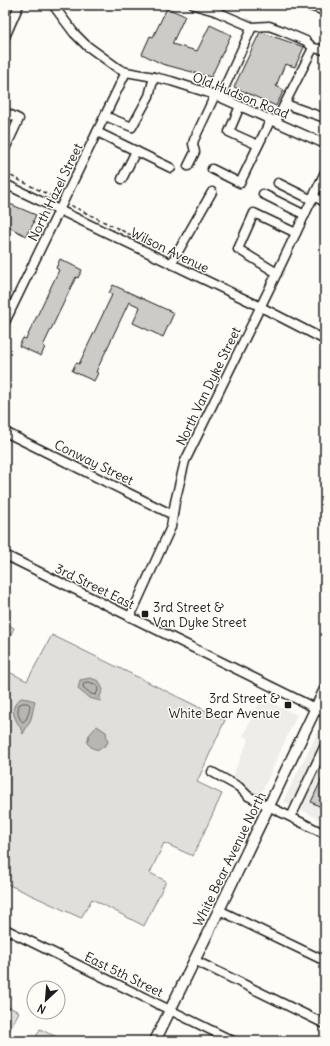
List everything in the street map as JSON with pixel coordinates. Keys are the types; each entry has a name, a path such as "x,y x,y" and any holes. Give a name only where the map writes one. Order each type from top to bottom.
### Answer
{"main road":[{"name":"White Bear Avenue North","path":"155,1041 269,806 320,710 325,689"}],"street":[{"path":"5,37 19,5"},
{"name":"Old Hudson Road","path":"53,5 74,33 86,45 119,69 126,72 154,77 217,96 325,144"},
{"path":"194,5 215,10 252,27 269,26 306,41 314,48 325,50"},
{"path":"308,5 325,11"},
{"path":"188,166 195,152 193,144 194,140 252,27"},
{"path":"212,170 240,183 258,145 273,120 285,104 314,48"},
{"name":"North Hazel Street","path":"5,322 126,72"},
{"path":"105,116 132,127 149,96 154,77"},
{"path":"285,104 325,118"},
{"path":"240,106 229,132 258,145"},
{"path":"5,112 19,119 5,148"},
{"path":"97,132 171,168"},
{"path":"122,180 136,151"},
{"name":"North Van Dyke Street","path":"130,617 171,527 175,502 185,461 325,172"},
{"path":"278,183 325,202"},
{"name":"Wilson Avenue","path":"5,184 325,340"},
{"path":"171,264 212,192"},
{"path":"263,194 305,215"},
{"path":"277,273 238,250 254,214 296,233"},
{"name":"Conway Street","path":"5,432 173,515"},
{"name":"3rd Street East","path":"5,555 320,710"},
{"path":"291,817 325,745"},
{"path":"212,772 239,787 248,796 325,834"},
{"path":"219,910 325,961"},
{"name":"East 5th Street","path":"5,929 233,1041"},
{"path":"194,960 325,1024"}],"path":[{"path":"5,173 54,198 55,200"}],"shaded area":[{"path":"5,623 14,628 5,647"},
{"path":"52,635 225,720 197,782 222,794 193,856 164,843 150,873 166,881 144,926 92,899 81,918 5,883 5,670 27,681"},
{"path":"261,698 297,715 260,796 230,781 249,739 243,736"},
{"path":"321,726 325,728 325,822 283,801"},
{"path":"5,1005 19,1012 5,1039"},
{"path":"40,1029 65,1041 34,1041"}],"water":[{"path":"90,678 99,681 103,690 100,696 101,701 89,698 78,689 80,680"},
{"path":"21,698 35,701 31,719 23,734 13,711 16,703"},
{"path":"97,726 106,732 108,743 99,750 92,748 87,743 89,735"}],"building":[{"path":"167,8 185,16 172,44 197,51 210,25 231,35 211,77 162,64 142,54 150,36 153,37"},
{"path":"260,32 304,47 295,67 285,64 276,86 284,90 276,106 234,87"},
{"path":"5,202 36,215 33,221 34,222 26,236 5,224"},
{"path":"60,259 82,270 78,278 76,277 43,346 45,347 41,356 19,346 23,338 26,339 59,270 56,268"},
{"path":"113,285 174,313 163,337 133,323 140,307 129,302 96,372 98,373 94,381 72,371 76,363 79,364 112,295 109,293"},
{"path":"325,772 325,809 311,802"}],"place":[{"name":"3rd Street & Van Dyke Street","path":"145,614"},
{"name":"3rd Street & White Bear Avenue","path":"288,705"}]}
